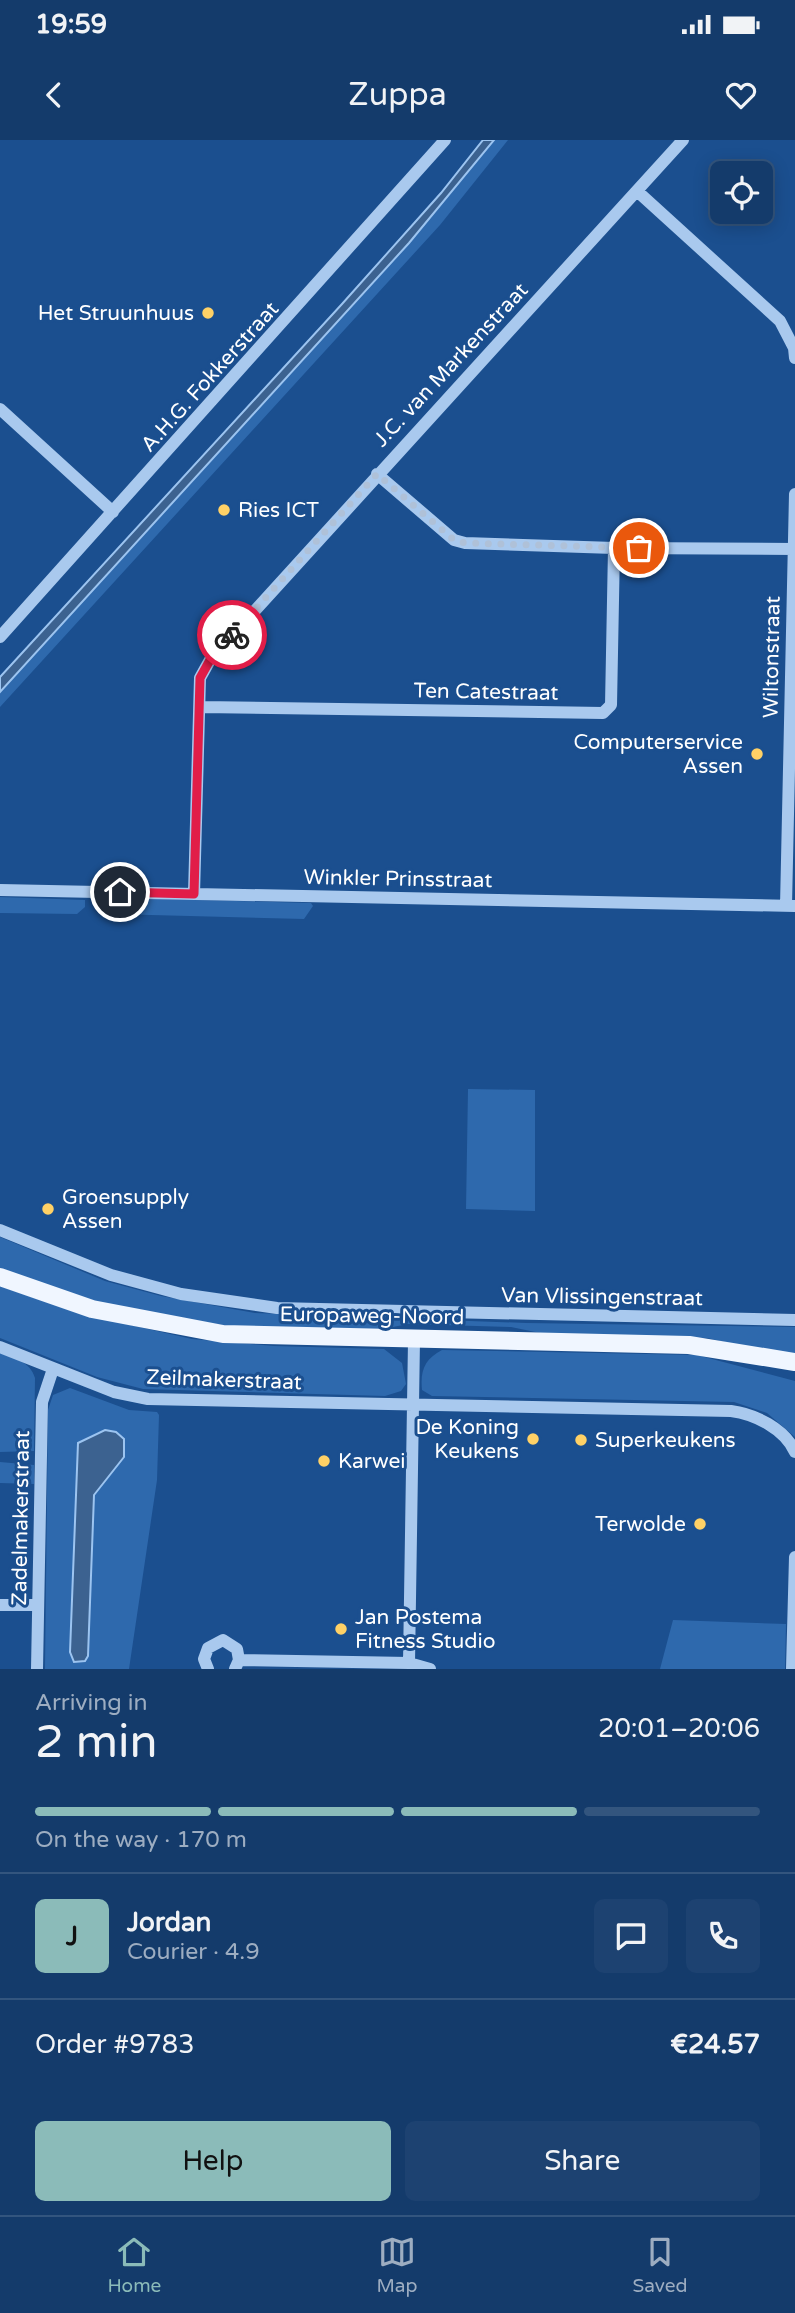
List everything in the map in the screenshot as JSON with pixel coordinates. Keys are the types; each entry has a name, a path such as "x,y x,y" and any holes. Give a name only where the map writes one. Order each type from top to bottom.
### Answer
{"main road":[{"name":"Europaweg-Noord","path":"0,1277 92,1309 223,1334 689,1345 795,1362"},
{"name":"Europaweg-Noord","path":"749,1356 795,1375"}],"street":[{"name":"A.H.G. Fokkerstraat","path":"0,637 445,140"},
{"name":"J.C. van Markenstraat","path":"194,894 200,678 210,660 683,140"},
{"path":"638,191 780,321 794,348 795,358"},
{"path":"0,409 113,512"},
{"path":"377,474 454,540 465,543 614,548 795,549"},
{"name":"Wiltonstraat","path":"791,906 795,494"},
{"name":"Ten Catestraat","path":"201,707 603,713 611,705 614,548"},
{"name":"Winkler Prinsstraat","path":"0,890 791,906"},
{"name":"Van Vlissingenstraat","path":"0,1230 111,1275 181,1294 254,1305 374,1311 795,1320"},
{"path":"409,1663 414,1340"},
{"name":"Zeilmakerstraat","path":"0,1347 114,1392 148,1399 731,1410 751,1415 769,1425 788,1440 795,1452"},
{"name":"Zadelmakerstraat","path":"37,1669 42,1402 53,1369"},
{"path":"792,1669 795,1557"},
{"path":"0,1605 38,1605"},
{"path":"208,1669 205,1653 217,1641 233,1644 237,1665 409,1663 430,1669"}],"shaded area":[{"path":"483,140 494,140 409,243 0,692 0,677 342,304 441,193"},
{"path":"494,140 508,140 440,225 0,707 0,692 409,243"},
{"path":"0,897 85,900 85,907 77,914 0,913"},
{"path":"113,898 311,903 313,906 304,919 113,914 110,901"},
{"path":"468,1089 535,1090 535,1211 466,1209"},
{"path":"0,1237 105,1281 161,1296 255,1313 526,1323 795,1327 795,1358 707,1338 545,1334 511,1327 408,1324 368,1332 234,1327 109,1306 0,1269"},
{"path":"0,1286 78,1313 192,1339 274,1346 384,1349 402,1363 406,1384 401,1391 385,1396 143,1389 97,1377 0,1338"},
{"path":"442,1350 697,1355 795,1381 795,1437 767,1413 734,1402 432,1396 422,1390 423,1371 431,1357"},
{"path":"0,1353 26,1364 33,1372 34,1451 0,1452"},
{"path":"70,1388 129,1410 157,1412 159,1415 157,1480 129,1669 45,1669 48,1410 53,1395","holes":["105,1430 116,1432 117,1467 94,1495 72,1619 78,1444"]},
{"path":"105,1430 116,1432 124,1439 124,1457 94,1495 88,1656 85,1661 74,1662 70,1652 78,1443"},
{"path":"0,1462 34,1465 34,1484 0,1483"},
{"path":"673,1620 786,1624 785,1669 660,1669"}],"way so far":[{"path":"232,635 377,474 454,540 465,543 639,548"}],"place":[{"name":"Het Struunhuus","path":"208,313"},
{"name":"Ries ICT","path":"224,510"},
{"name":"Computerservice Assen","path":"757,754"},
{"name":"Groensupply Assen","path":"48,1209"},
{"name":"De Koning Keukens","path":"533,1439"},
{"name":"Superkeukens","path":"581,1440"},
{"name":"Karwei","path":"324,1461"},
{"name":"Terwolde","path":"700,1524"},
{"name":"Jan Postema Fitness Studio","path":"341,1629"}],"route":[{"path":"120,892 194,894 200,678 210,660 232,635"}]}
